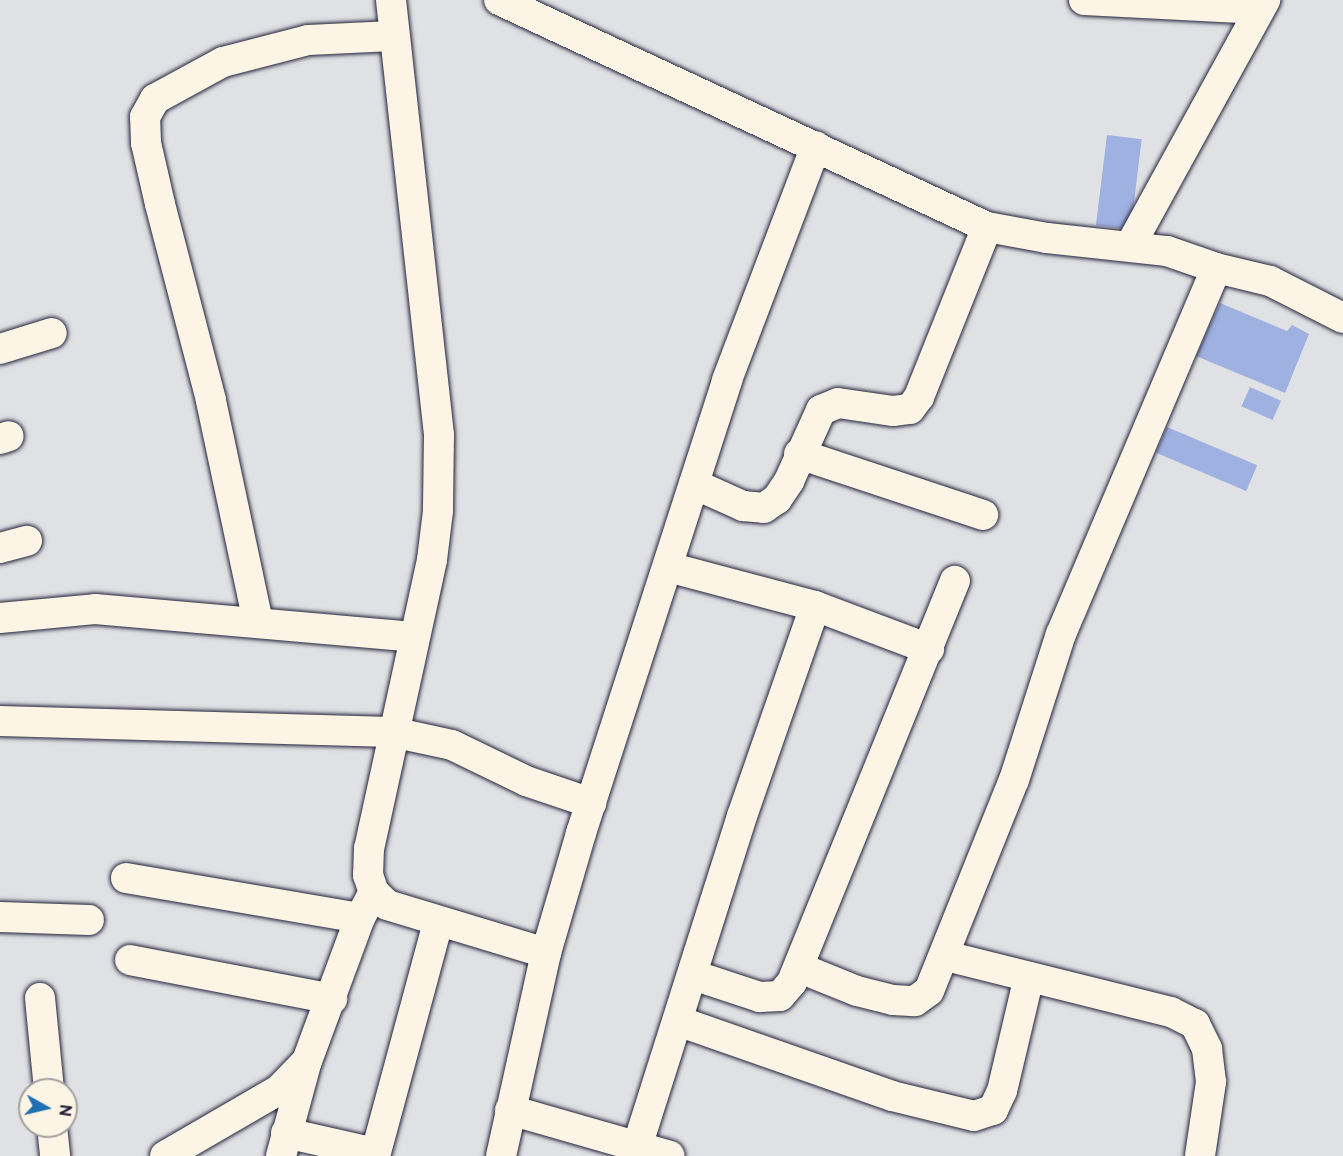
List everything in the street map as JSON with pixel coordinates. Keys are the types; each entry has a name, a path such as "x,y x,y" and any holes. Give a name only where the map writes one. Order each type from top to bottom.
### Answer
{"street":[{"path":"391,0 393,36 439,435 437,521 369,848 368,875 374,892 387,905 546,953"},
{"path":"499,0 607,53 816,146 987,227 1047,238 1167,251 1216,268 1270,281 1343,318"},
{"path":"1096,0 1262,5 1130,246"},
{"path":"258,622 213,411 153,173 145,117 162,94 223,62 308,40 393,36"},
{"path":"501,1156 546,953 591,803 727,380 816,146"},
{"path":"694,484 743,506 764,508 777,499 821,410 838,403 893,411 910,409 920,397 987,227"},
{"path":"800,968 857,991 915,1001 929,991 946,956 1014,780 1061,634 1216,268"},
{"path":"0,349 52,333"},
{"path":"799,454 983,515"},
{"path":"668,567 815,606 929,649"},
{"path":"693,975 760,997 780,996 800,968 955,581"},
{"path":"637,1146 742,816 815,606"},
{"path":"0,618 96,609 414,637"},
{"path":"0,721 392,732 452,745 526,781 591,803"},
{"path":"126,879 360,918"},
{"path":"374,892 360,918 332,999 307,1061 283,1145 375,1155 438,922"},
{"path":"0,917 89,920"},
{"path":"946,956 1171,1012 1195,1024 1207,1049 1211,1082 1200,1156"},
{"path":"130,960 332,999"},
{"path":"678,1022 892,1096 974,1116 993,1110 1002,1091 1029,977"},
{"path":"40,998 48,1078"},
{"path":"165,1156 279,1090 307,1061"},
{"path":"510,1110 670,1156"},
{"path":"53,1138 54,1156"}],"building":[{"path":"1107,135 1142,139 1131,230 1096,225"},
{"path":"1220,303 1287,331 1292,325 1309,334 1285,393 1196,356"},
{"path":"1250,387 1281,401 1273,420 1241,406"},
{"path":"1167,427 1257,465 1246,491 1156,453"}]}
